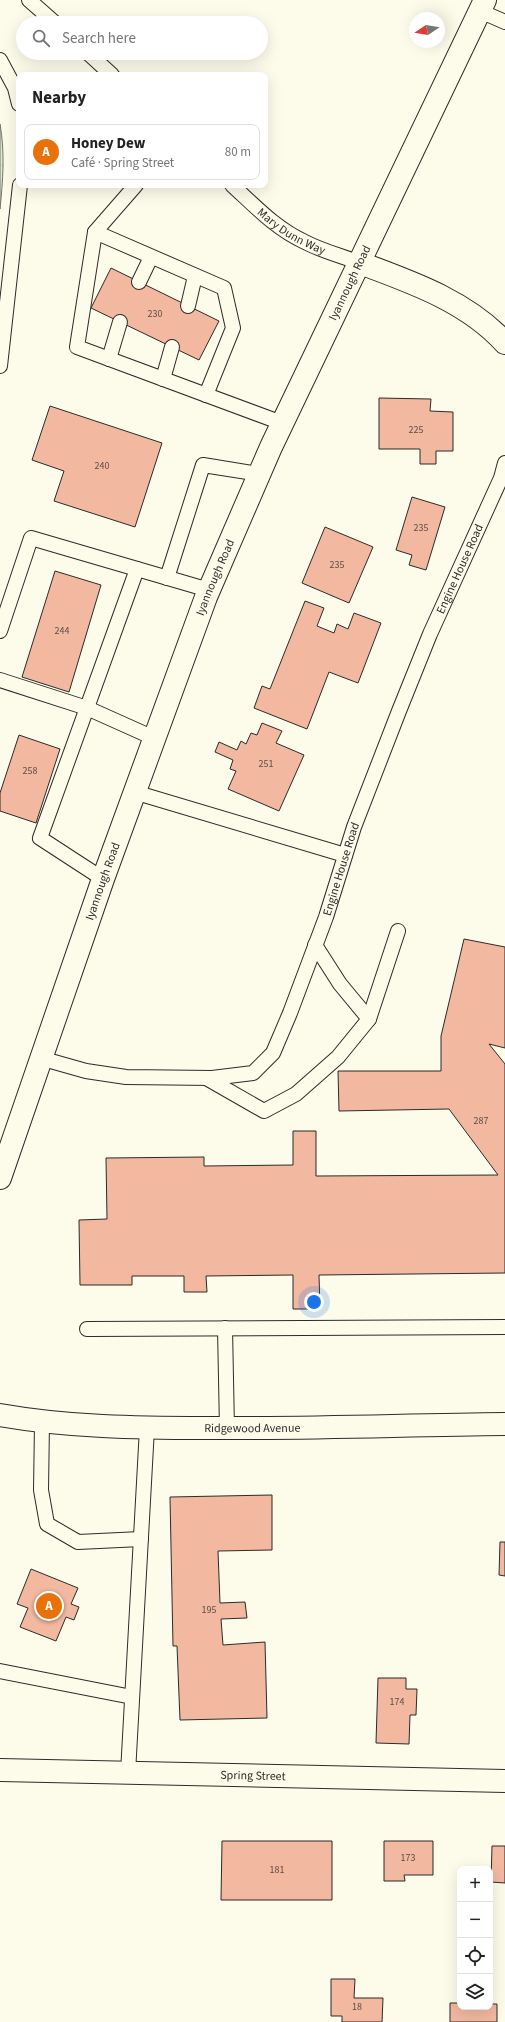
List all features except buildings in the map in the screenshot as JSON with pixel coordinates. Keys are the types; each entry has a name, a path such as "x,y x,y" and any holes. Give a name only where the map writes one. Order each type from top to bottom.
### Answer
{"main road":[{"name":"Iyannough Road","path":"0,1178 40,1058 103,879 209,590 282,423 483,6"},
{"path":"360,263 429,288 491,328 505,342"},
{"name":"Ridgewood Avenue","path":"0,1415 42,1423 147,1428 228,1429 505,1424"},
{"name":"Spring Street","path":"0,1770 505,1781"}],"lane":[{"path":"28,0 47,16"},
{"path":"483,6 505,22"},
{"path":"0,60 7,70 16,92"},
{"path":"96,60 109,72"},
{"path":"0,366 20,188"},
{"path":"133,188 95,232 77,347 282,423"},
{"name":"Mary Dunn Way","path":"235,188 284,231 305,243 360,263"},
{"path":"95,232 224,288 233,328 206,395"},
{"path":"139,282 151,257"},
{"path":"188,306 195,276"},
{"path":"109,359 120,322"},
{"path":"163,379 172,347"},
{"name":"Engine House Road","path":"40,1058 86,1071 126,1077 208,1078 253,1072 273,1053 290,1013 326,917 354,828 399,711 430,634 501,478 505,463"},
{"path":"167,578 203,465 259,474"},
{"path":"0,630 31,538 209,590"},
{"path":"103,879 40,838 137,569"},
{"path":"0,680 87,708 154,738"},
{"path":"134,792 345,854"},
{"path":"208,1078 264,1111 296,1094 338,1057 369,1019 398,931"},
{"path":"315,944 340,984 369,1019"},
{"path":"87,1329 505,1327"},
{"path":"225,1328 228,1429"},
{"path":"42,1423 41,1490 47,1524 78,1542 141,1539"},
{"path":"128,1773 147,1428"},
{"path":"0,1671 132,1697"}],"green space":[{"path":"0,124 3,145 3,166 0,209"}],"place":[{"name":"Honey Dew","path":"49,1606"}]}
